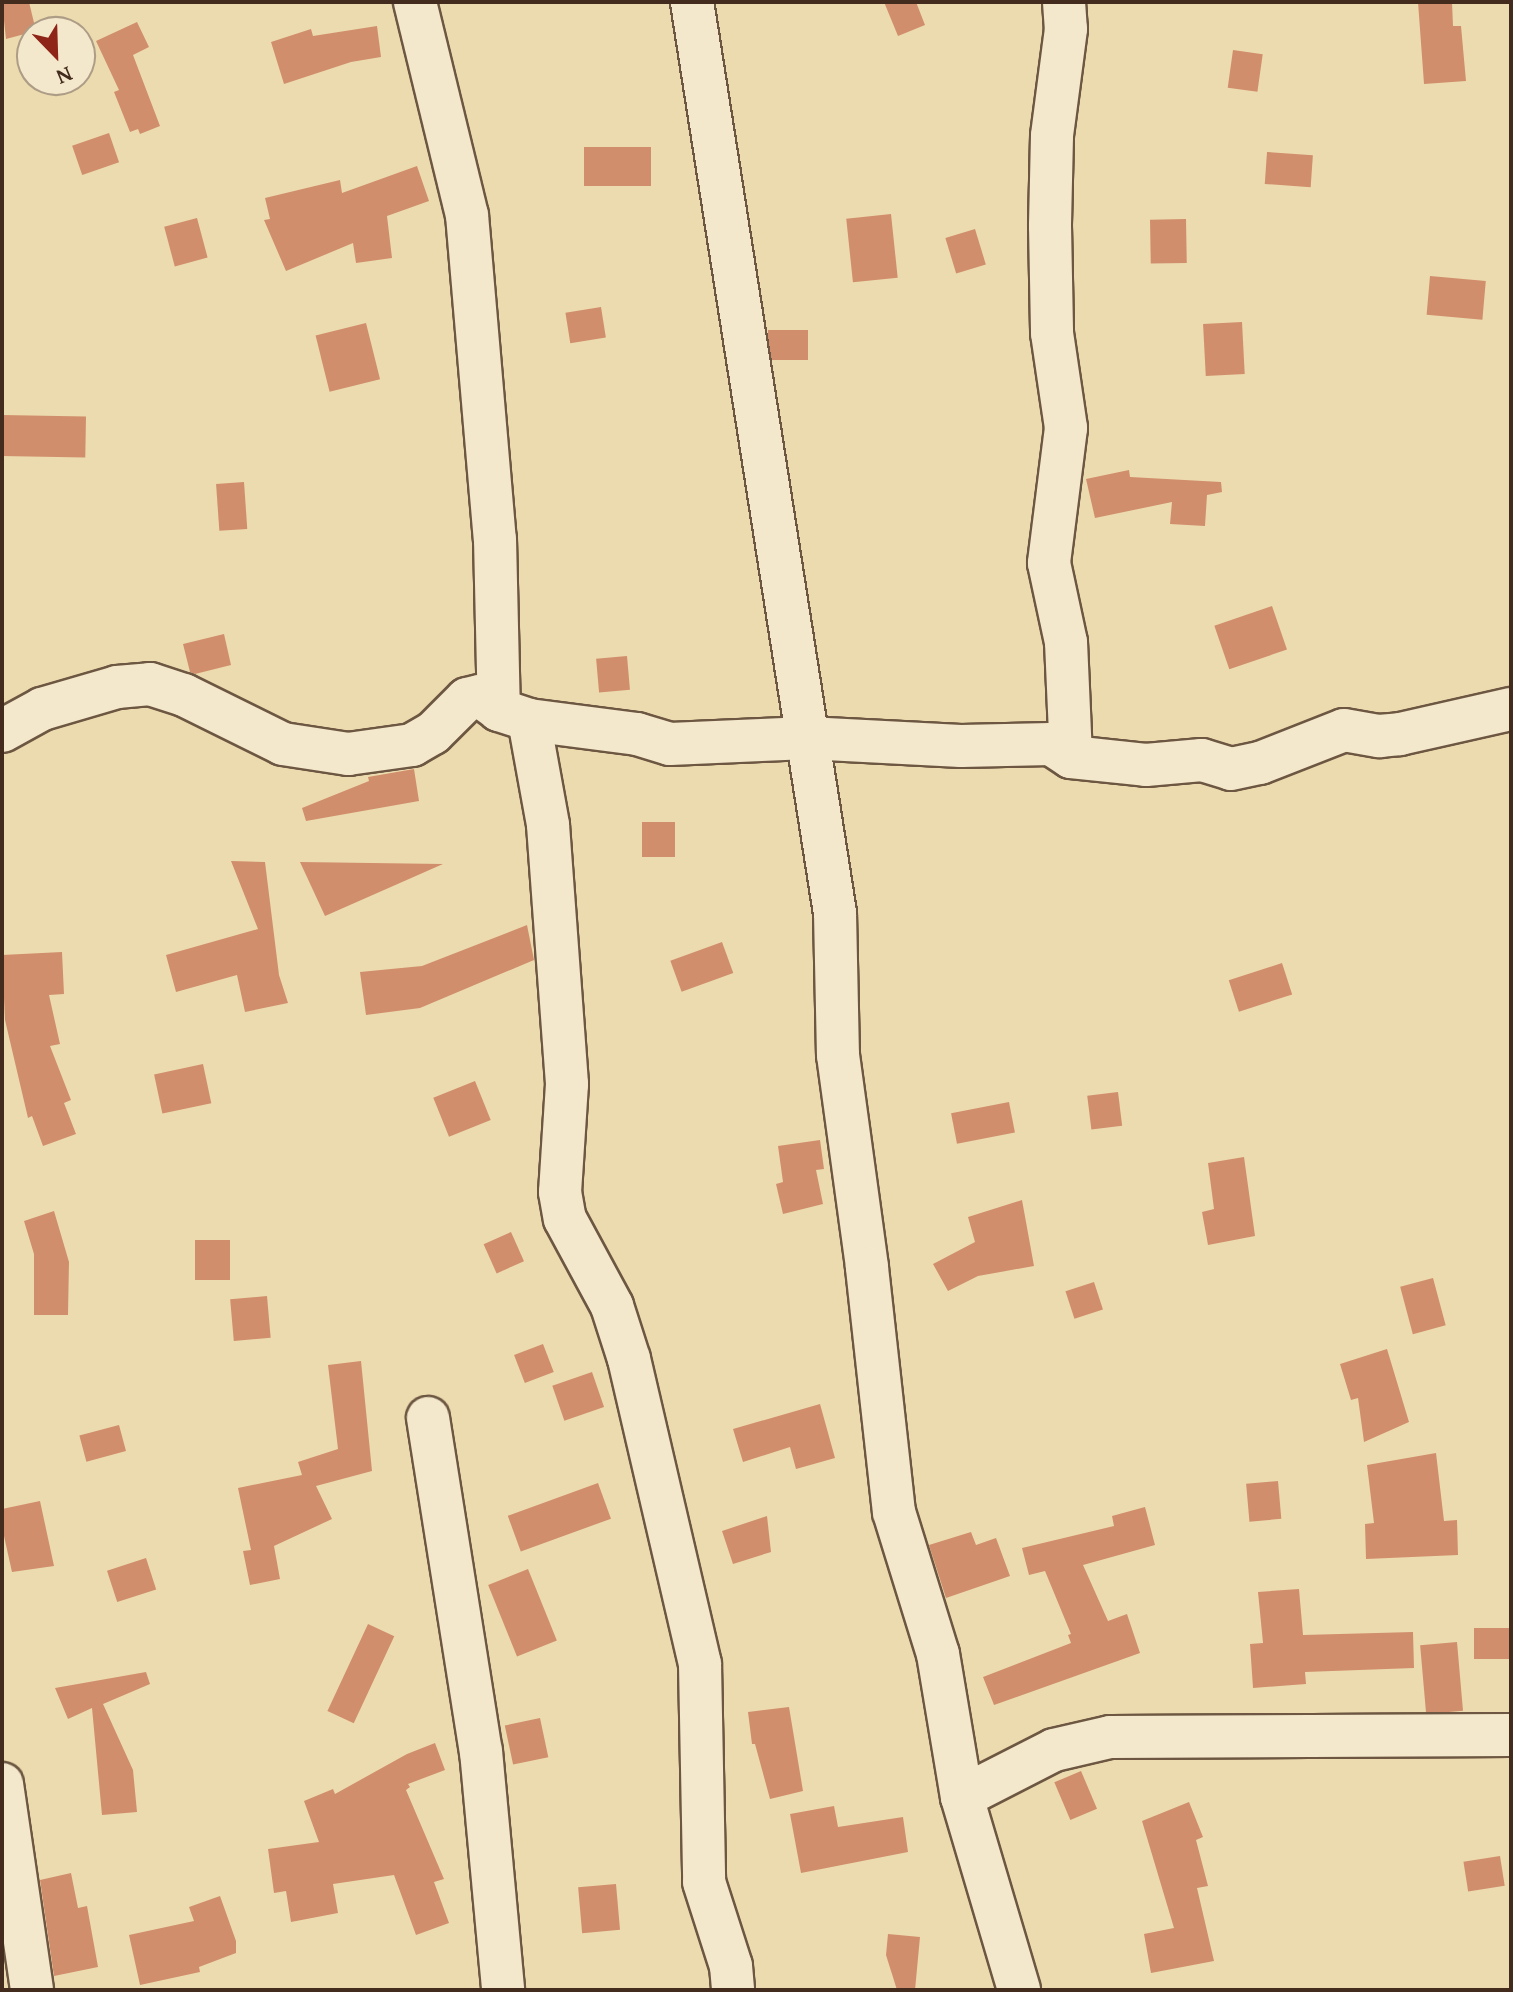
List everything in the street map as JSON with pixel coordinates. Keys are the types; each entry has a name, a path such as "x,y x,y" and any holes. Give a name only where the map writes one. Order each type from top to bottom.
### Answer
{"street":[{"path":"415,2 467,215 495,539 514,715 548,825 567,1084 560,1192 565,1219 612,1306 629,1359 700,1664 704,1882 731,1966 733,1990"},
{"path":"692,2 835,913 838,1055 867,1268 894,1512 938,1654 962,1797 1019,1990"},
{"path":"1064,2 1066,29 1052,136 1050,226 1052,333 1066,428 1049,563 1066,642 1071,757"},
{"path":"2,731 42,709 117,687 150,684 184,695 283,744 348,754 412,745 433,733 467,699 480,696 514,715 637,734 670,744 807,738 961,746 1051,744 1071,757 1146,765 1202,760 1231,769 1260,763 1344,730 1379,736 1400,734 1511,709"},
{"path":"428,1418 481,1751 503,1990"},
{"path":"962,1797 1054,1750 1110,1737 1511,1735"},
{"path":"2,1784 32,1990"}],"building":[{"path":"2,2 29,2 32,16 16,16 16,36 6,39"},
{"path":"884,2 916,2 925,25 898,36"},
{"path":"1418,2 1452,2 1453,26 1461,26 1466,81 1424,84"},
{"path":"137,22 149,47 133,55 160,126 140,134 138,129 130,132 114,92 119,90 96,41"},
{"path":"377,26 381,57 351,62 284,84 271,42 311,29 313,36"},
{"path":"1233,50 1263,54 1257,92 1228,88"},
{"path":"109,133 119,162 82,175 72,146"},
{"path":"584,147 651,147 651,186 584,186"},
{"path":"1267,152 1313,155 1311,187 1265,184"},
{"path":"417,166 429,201 387,216 392,258 356,263 353,243 286,271 264,220 270,219 265,198 340,180 342,193"},
{"path":"891,214 898,278 853,282 846,219"},
{"path":"197,218 208,258 175,266 164,227"},
{"path":"1186,219 1187,263 1151,264 1150,220"},
{"path":"975,229 986,264 956,273 945,238"},
{"path":"1430,276 1486,281 1482,320 1427,315"},
{"path":"601,307 606,338 570,343 565,313"},
{"path":"1242,322 1245,374 1206,376 1203,324"},
{"path":"366,323 380,379 330,392 316,336"},
{"path":"768,330 808,330 808,360 768,360"},
{"path":"2,415 86,416 85,457 2,456"},
{"path":"1129,470 1130,477 1221,482 1222,492 1207,495 1205,526 1170,524 1172,502 1095,518 1086,479"},
{"path":"244,482 247,529 219,531 216,484"},
{"path":"1272,606 1287,649 1229,669 1214,626"},
{"path":"224,634 231,665 195,674 190,672 183,644"},
{"path":"627,656 630,690 599,693 596,659"},
{"path":"414,769 419,801 306,821 302,808 369,781 368,777"},
{"path":"642,822 675,822 675,857 642,857"},
{"path":"231,861 265,862 279,975 288,1003 245,1012 237,975 176,992 166,955 258,929"},
{"path":"300,862 443,864 325,916"},
{"path":"527,925 534,960 420,1008 366,1015 360,972 422,966"},
{"path":"722,942 733,973 682,992 670,961"},
{"path":"62,952 64,994 49,995 60,1044 50,1046 71,1100 64,1103 76,1134 43,1146 32,1116 28,1118 5,1020 2,955"},
{"path":"1282,963 1292,994 1239,1012 1229,980"},
{"path":"203,1064 211,1103 162,1114 154,1074"},
{"path":"475,1081 491,1120 449,1137 433,1098"},
{"path":"1118,1092 1122,1126 1091,1130 1087,1096"},
{"path":"1009,1102 1015,1132 957,1144 951,1113"},
{"path":"820,1140 824,1169 816,1170 823,1204 783,1214 776,1184 783,1182 778,1146"},
{"path":"1244,1157 1255,1236 1208,1245 1202,1212 1214,1209 1208,1163"},
{"path":"1022,1200 1034,1266 978,1276 948,1291 933,1264 975,1242 968,1217"},
{"path":"54,1211 69,1262 68,1315 34,1315 34,1254 24,1221"},
{"path":"511,1232 524,1261 497,1273 484,1244"},
{"path":"195,1240 230,1240 230,1280 195,1280"},
{"path":"1433,1278 1446,1325 1413,1334 1400,1287"},
{"path":"1094,1282 1103,1310 1074,1319 1065,1291"},
{"path":"267,1296 271,1338 234,1341 230,1299"},
{"path":"543,1344 554,1372 525,1383 514,1355"},
{"path":"1387,1349 1409,1422 1364,1442 1358,1398 1351,1400 1340,1364"},
{"path":"361,1361 372,1471 316,1486 332,1519 274,1546 280,1579 250,1585 243,1551 251,1550 238,1488 302,1475 298,1462 338,1449 328,1365"},
{"path":"592,1372 604,1407 564,1421 552,1386"},
{"path":"820,1404 835,1458 796,1469 790,1447 743,1462 733,1429"},
{"path":"119,1425 126,1451 86,1462 79,1436"},
{"path":"1436,1453 1444,1521 1457,1520 1458,1555 1366,1559 1365,1524 1374,1523 1367,1465"},
{"path":"1278,1481 1281,1519 1249,1522 1246,1484"},
{"path":"598,1483 611,1519 521,1552 508,1516"},
{"path":"40,1501 54,1566 12,1572 2,1527 2,1509"},
{"path":"1145,1507 1155,1545 1083,1565 1108,1621 1127,1614 1140,1653 994,1705 983,1677 1071,1643 1068,1635 1071,1634 1045,1571 1029,1575 1022,1548 1114,1526 1112,1516"},
{"path":"767,1516 771,1552 733,1564 722,1531"},
{"path":"971,1532 976,1545 996,1538 1010,1576 946,1598 929,1545"},
{"path":"146,1558 156,1589 117,1602 107,1571"},
{"path":"528,1569 557,1640 517,1657 488,1585"},
{"path":"1299,1589 1303,1635 1413,1632 1414,1668 1305,1672 1306,1684 1253,1688 1250,1644 1263,1643 1258,1592"},
{"path":"368,1624 394,1636 354,1723 327,1711"},
{"path":"1474,1628 1511,1628 1511,1659 1474,1659"},
{"path":"1457,1642 1463,1711 1426,1714 1420,1645"},
{"path":"146,1672 150,1684 103,1704 133,1770 137,1812 102,1815 92,1708 68,1719 55,1688"},
{"path":"789,1707 803,1791 770,1799 755,1744 752,1744 748,1712"},
{"path":"540,1718 548,1757 513,1765 505,1725"},
{"path":"435,1743 445,1770 408,1784 410,1787 406,1790 444,1879 434,1882 449,1923 416,1935 394,1875 333,1884 338,1913 291,1922 286,1891 274,1893 268,1849 319,1842 304,1801 333,1789 335,1794 407,1754"},
{"path":"1081,1771 1097,1809 1070,1820 1054,1782"},
{"path":"1189,1802 1203,1837 1196,1840 1208,1886 1197,1888 1214,1961 1151,1973 1144,1934 1174,1928 1142,1821"},
{"path":"834,1806 838,1827 903,1817 908,1852 801,1873 790,1814"},
{"path":"1500,1856 1505,1886 1468,1891 1463,1862"},
{"path":"71,1873 78,1908 87,1906 98,1967 54,1976 40,1880"},
{"path":"616,1884 620,1930 582,1933 578,1887"},
{"path":"220,1896 236,1941 236,1953 199,1967 200,1972 140,1985 129,1935 194,1921 189,1907"},
{"path":"888,1934 920,1937 915,1990 897,1990 886,1955"}]}
